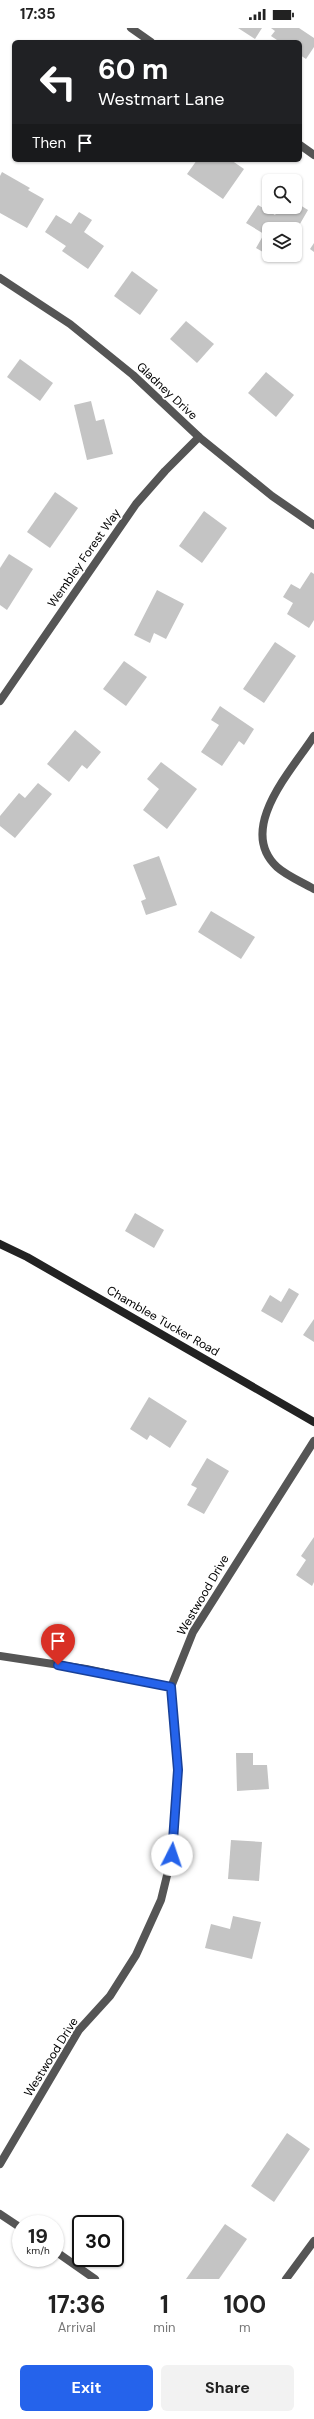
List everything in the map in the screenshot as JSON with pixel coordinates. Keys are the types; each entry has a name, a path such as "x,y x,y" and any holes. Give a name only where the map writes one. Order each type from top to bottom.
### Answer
{"main road":[{"name":"Chamblee Tucker Road","path":"0,1244 27,1257 314,1422"}],"street":[{"path":"131,28 148,40"},
{"path":"302,146 314,154"},
{"name":"Gladney Drive","path":"0,278 70,324 133,375 200,437 272,496 314,525"},
{"name":"Wembley Forest Way","path":"0,701 136,504 165,471 200,437"},
{"path":"314,736 272,799 262,823 262,843 277,867 314,889"},
{"name":"Westwood Drive","path":"0,2164 79,2030 110,1996 136,1955 161,1900 172,1855 178,1770 171,1687 193,1632 314,1441"},
{"path":"0,1656 86,1670 171,1687"},
{"path":"0,2214 12,2222"},
{"path":"286,2279 314,2241"},
{"path":"64,2257 95,2279"}],"building":[{"path":"238,28 262,28 255,39"},
{"path":"271,28 299,28 314,38 314,47 306,59 302,56 302,40 277,40 271,36 275,31"},
{"path":"196,162 234,162 244,169 223,199 187,174"},
{"path":"2,172 30,188 28,190 44,199 27,228 0,213 0,176"},
{"path":"258,205 262,207 262,214 302,214 302,206 308,210 301,222 262,222 262,233 246,223"},
{"path":"79,212 92,220 84,232 104,246 88,269 62,251 66,246 45,232 56,215 71,224"},
{"path":"262,238 262,251 256,248"},
{"path":"314,243 314,252 310,249"},
{"path":"132,271 158,290 140,315 114,296"},
{"path":"186,321 214,344 197,363 170,339"},
{"path":"20,359 53,383 40,401 7,377"},
{"path":"266,372 294,395 276,417 248,393"},
{"path":"91,401 96,421 104,419 113,454 87,460 74,405"},
{"path":"55,492 78,508 50,548 27,532"},
{"path":"204,511 227,528 202,563 179,546"},
{"path":"9,554 33,569 7,610 0,605 0,568"},
{"path":"311,572 314,574 314,620 309,628 287,614 293,603 283,597 291,584 300,589"},
{"path":"157,590 184,604 166,639 154,633 150,643 134,635"},
{"path":"275,642 296,656 264,703 243,689"},
{"path":"124,661 147,677 126,706 103,689"},
{"path":"220,706 254,729 244,745 239,741 222,766 201,752 219,725 211,720"},
{"path":"75,730 101,752 87,769 82,765 69,782 47,764"},
{"path":"161,762 197,789 167,829 143,810 159,789 147,779"},
{"path":"38,783 52,794 15,838 0,826 0,816 19,793 25,798"},
{"path":"159,856 177,905 146,915 141,901 146,899 133,865"},
{"path":"211,911 255,937 241,959 198,932"},
{"path":"135,1213 164,1230 154,1248 125,1231"},
{"path":"289,1288 299,1294 282,1323 261,1311 270,1295 281,1302"},
{"path":"314,1319 314,1342 303,1335"},
{"path":"149,1397 187,1421 170,1448 150,1435 147,1440 130,1429"},
{"path":"207,1458 229,1471 204,1514 187,1505 197,1488 191,1485"},
{"path":"314,1537 314,1582 312,1586 296,1575 306,1560 301,1556"},
{"path":"236,1753 253,1753 253,1765 267,1765 269,1789 237,1791"},
{"path":"231,1840 262,1842 259,1881 228,1879"},
{"path":"233,1916 261,1922 252,1959 205,1948 211,1924 230,1929"},
{"path":"287,2133 310,2149 274,2202 251,2186"},
{"path":"225,2224 247,2239 219,2279 186,2279"}],"route":[{"path":"58,1665 171,1687 178,1770 172,1855"}]}
